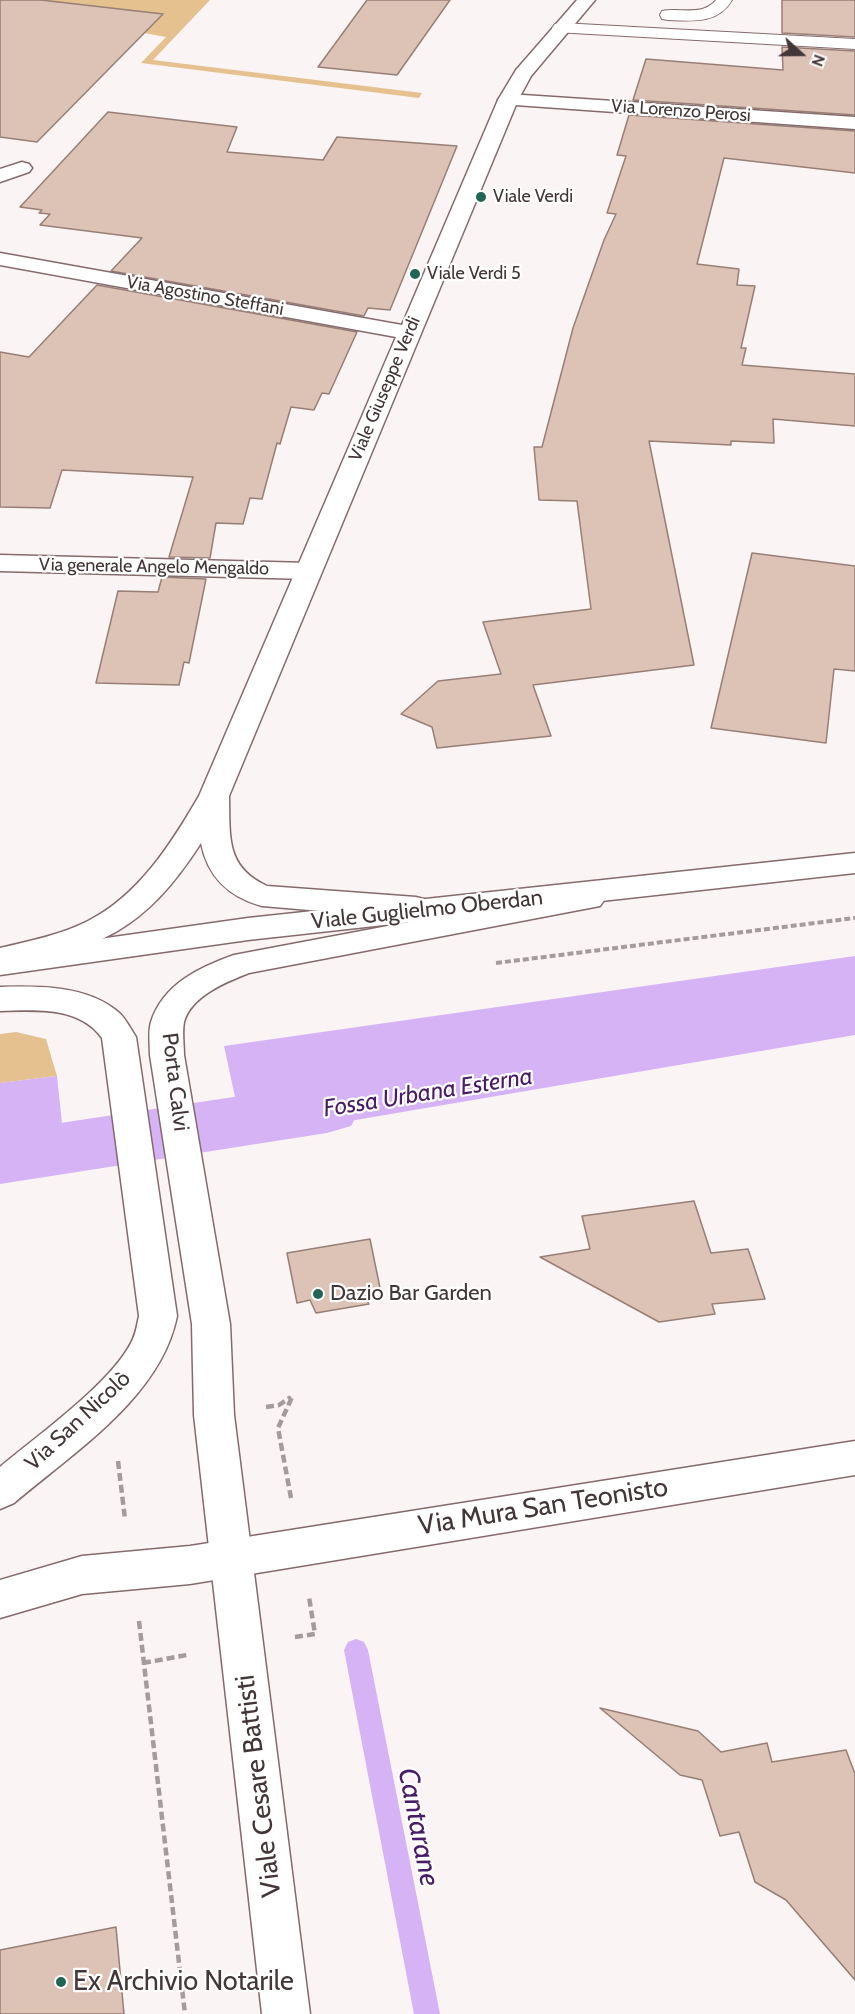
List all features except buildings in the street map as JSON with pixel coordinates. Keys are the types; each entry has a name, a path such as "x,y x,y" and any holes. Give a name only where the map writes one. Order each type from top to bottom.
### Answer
{"street":[{"name":"Viale Giuseppe Verdi","path":"0,959 77,939 109,923 150,890 169,869 188,842 214,796 508,100 523,74 580,14"},
{"name":"Via Lorenzo Perosi","path":"508,100 855,123"},
{"path":"0,176 21,168"},
{"name":"Via Agostino Steffani","path":"0,259 409,333"},
{"name":"Via generale Angelo Mengaldo","path":"0,563 309,570"},
{"name":"Viale Giuseppe Verdi","path":"214,796 216,848 220,863 227,875 250,892 262,896 429,909"},
{"name":"Viale Guglielmo Oberdan","path":"0,964 248,928 855,863"},
{"name":"Porta Calvi","path":"232,1559 214,1415 211,1324 167,1054 167,1022 174,1006 200,983 222,971 245,963 664,885"},
{"name":"Via San Nicolò","path":"0,999 40,998 72,1003 89,1009 106,1020 119,1037 158,1316 154,1335 146,1353 130,1377 88,1417 0,1491"},
{"name":"Via Mura San Teonisto","path":"232,1559 300,1546 855,1458"},
{"path":"0,1599 82,1575 232,1559"},
{"name":"Viale Cesare Battisti","path":"232,1559 286,2014"}],"lane":[{"path":"653,14 712,14 721,7 724,0"},
{"path":"580,14 855,44"}],"path":[{"path":"487,964 855,918"},
{"path":"279,1405 293,1395 284,1411"},
{"path":"117,1455 125,1521"},
{"path":"309,1599 315,1634"},
{"path":"139,1623 185,2014"},
{"path":"143,1663 187,1655"}],"shaded area":[{"path":"41,0 210,0 153,60 422,93 419,98 141,63 166,37 144,33 162,14"},
{"path":"16,1032 46,1039 57,1076 0,1083 0,1034"}],"water":[{"path":"855,956 855,1035 244,1139 224,1046"},
{"path":"57,1076 66,1161 0,1171 0,1083"}],"waterway":[{"name":"Fossa Urbana Esterna","path":"0,1158 327,1108"},
{"name":"Cantarane","path":"356,1650 427,2014"}],"place":[{"name":"Viale Verdi","path":"481,197"},
{"name":"Viale Verdi 5","path":"415,274"},
{"name":"Dazio Bar Garden","path":"318,1294"},
{"name":"Ex Archivio Notarile","path":"61,1982"}]}
